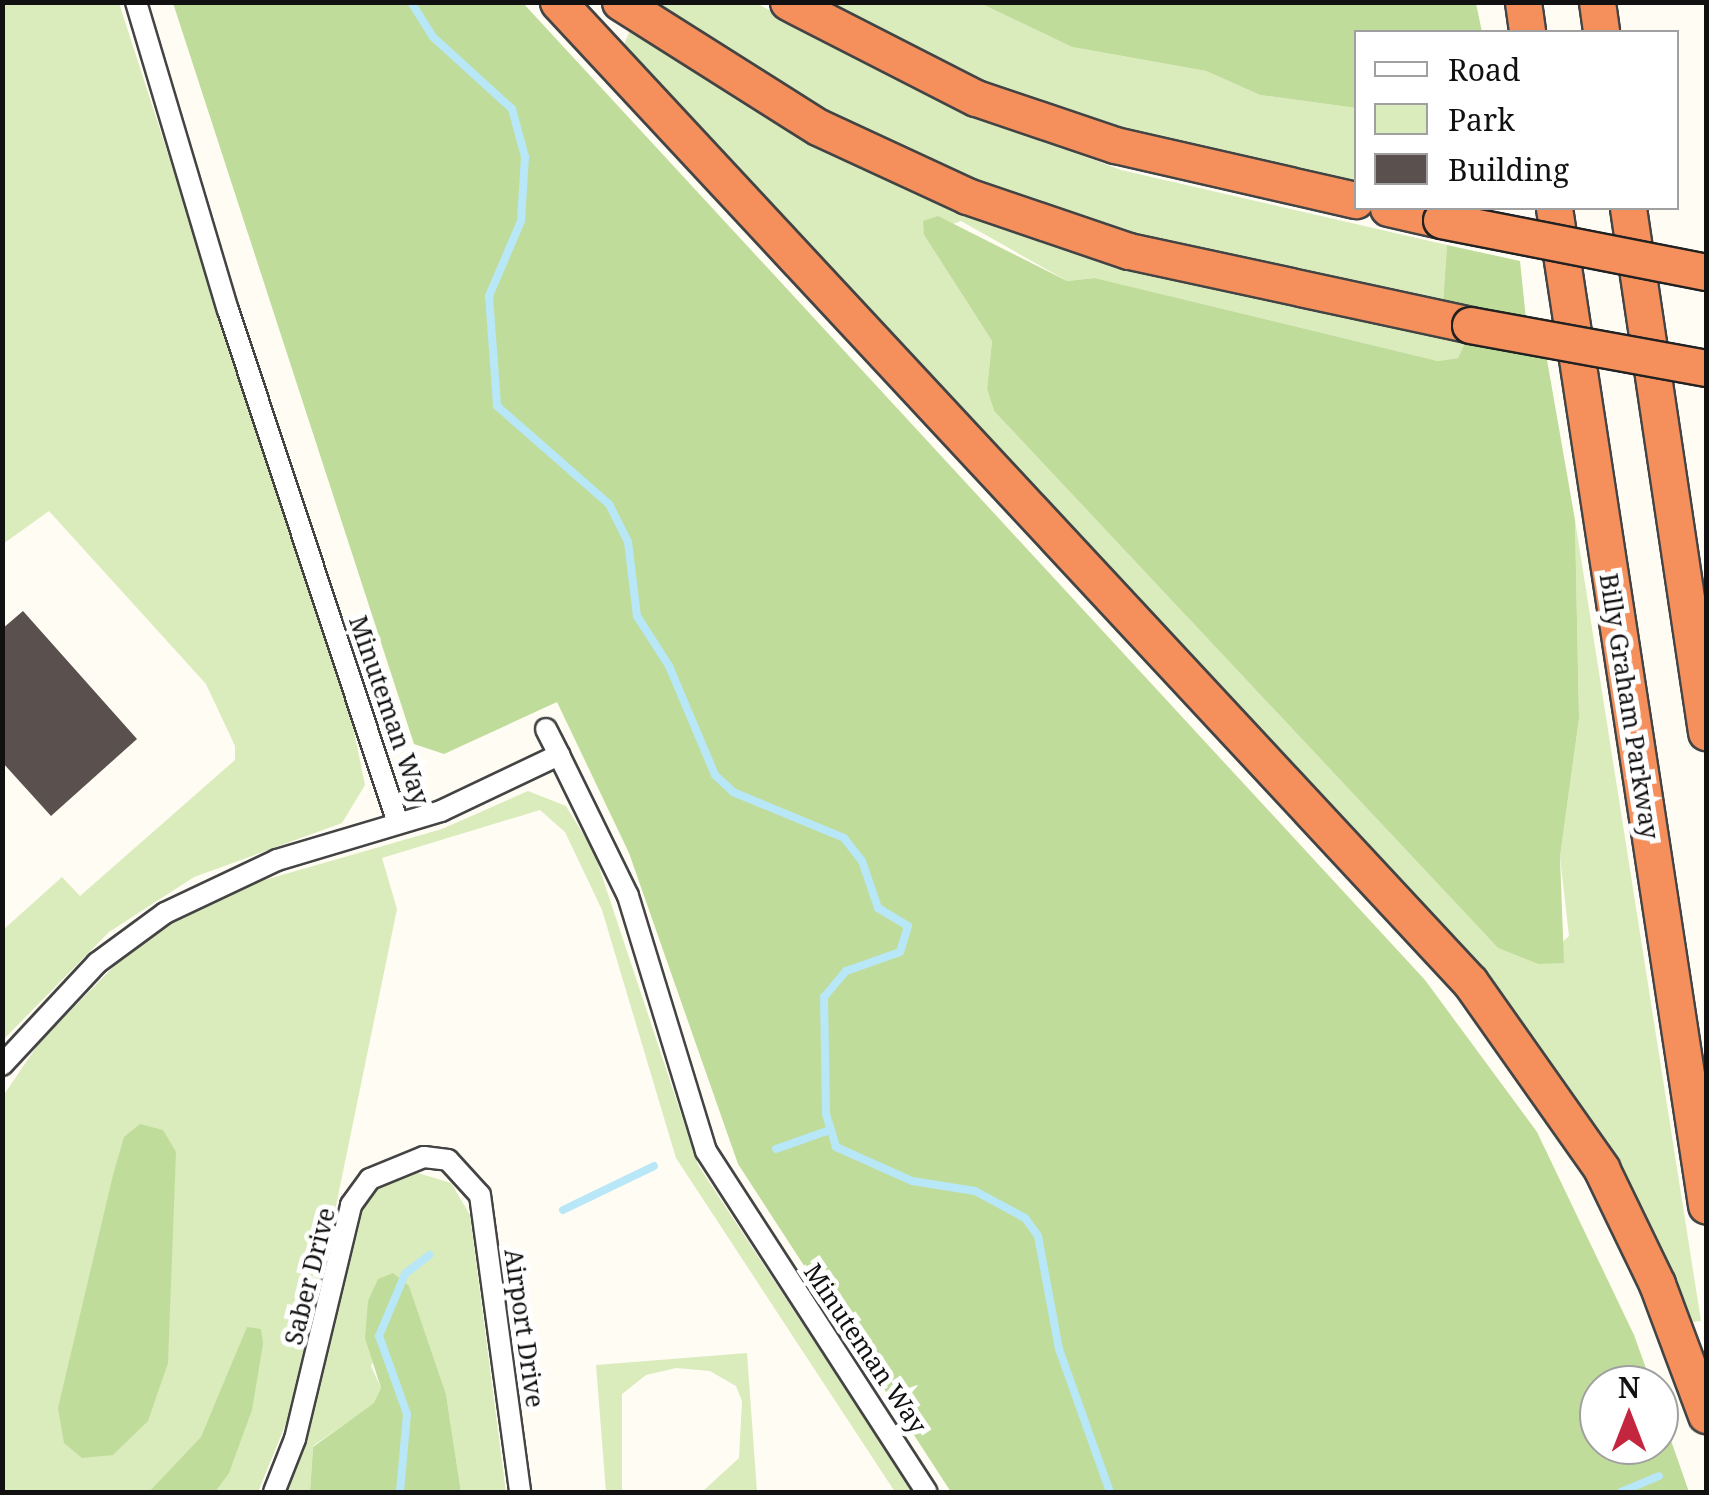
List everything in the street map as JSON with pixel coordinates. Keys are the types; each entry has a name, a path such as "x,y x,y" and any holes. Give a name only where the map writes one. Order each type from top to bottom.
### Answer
{"highway":[{"path":"558,2 1470,982 1600,1168 1657,1284 1706,1415"},
{"path":"620,2 818,128 967,196 1167,261 1470,325 1706,368"},
{"path":"788,2 976,98 1115,145 1354,200"},
{"path":"1523,2 1527,30"},
{"path":"1597,2 1602,30"},
{"path":"1397,210 1706,272"},
{"name":"Billy Graham Parkway","path":"1554,210 1706,1205"},
{"path":"1628,210 1706,732"},
{"path":"1680,554 1706,618"}],"street":[{"name":"Minuteman Way","path":"136,2 398,823 559,755 628,896 706,1150 927,1492"},
{"path":"546,729 559,755"},
{"path":"2,1066 97,963 165,912 237,876 398,823"},
{"name":"Saber Drive","path":"274,1492 295,1439 351,1206 370,1180 398,1163 448,1160 468,1174"},
{"name":"Airport Drive","path":"468,1174 480,1195 520,1492"}],"green space":[{"path":"3,3 119,3 352,722 365,785 342,823 194,877 109,932 3,1040 3,930 62,877 80,896 235,760 235,746 206,684 49,511 3,544"},
{"path":"173,3 523,3 1425,980 1537,1132 1645,1365 1579,1365 1579,1465 1679,1463 1689,1492 951,1492 738,1164 629,853 557,702 444,754 414,744"},
{"path":"644,3 756,3 956,108 1121,170 1447,245 1443,303 1132,238 965,180 815,109"},
{"path":"830,3 980,3 1072,47 1206,71 1260,95 1354,108 1354,188 1075,118 976,79"},
{"path":"980,3 1476,3 1482,30 1354,30 1354,108 1260,95 1206,71 1072,47"},
{"path":"629,32 1221,287 1466,340 1458,358 1438,361 1095,278 1067,281 961,221 924,235 992,341 987,389 994,411 1498,948 1538,964 1569,936 1560,857 1579,719 1575,520 1701,1321 1685,1323 1612,1161 1479,971 673,104 624,45"},
{"path":"938,216 1067,281 1095,278 1438,361 1458,358 1466,340 1546,354 1575,520 1579,719 1560,857 1564,963 1538,964 1498,948 994,411 987,389 992,341 924,235 923,221"},
{"path":"1447,245 1520,261 1526,319 1443,303"},
{"path":"528,791 566,806 594,852 698,1165 913,1492 895,1492 676,1158 602,910 565,832 540,810 382,858 397,909 323,1269 287,1421 258,1492 3,1492 3,1096 39,1043 118,962 180,918 254,883 442,829"},
{"path":"140,1124 163,1130 176,1152 168,1363 148,1421 113,1455 82,1458 64,1443 58,1408 113,1175 124,1137"},
{"path":"418,1173 451,1183 470,1215 506,1492 461,1492 446,1394 409,1287 371,1366 381,1388 375,1403 313,1446 310,1492 286,1492 312,1420 359,1212 378,1187"},
{"path":"393,1273 409,1286 446,1394 461,1492 310,1492 313,1447 374,1403 381,1388 365,1338 368,1301 378,1279"},
{"path":"247,1327 261,1329 263,1344 252,1410 229,1473 215,1492 149,1492 201,1437"},
{"path":"747,1353 757,1492 702,1492 739,1458 742,1401 736,1386 710,1371 676,1368 646,1375 622,1394 622,1492 606,1492 596,1365"}],"building":[{"path":"23,611 137,739 51,816 2,762 2,629"}],"waterway":[{"path":"411,2 433,37 512,109 525,157 521,221 489,296 497,406 609,504 628,542 637,616 669,666 715,775 733,792 844,838 862,861 878,908 908,926 900,952 846,971 824,997 826,1114 836,1147 912,1181 975,1191 1025,1218 1038,1236 1059,1349 1110,1492"},
{"path":"776,1149 830,1130"},
{"path":"563,1210 654,1166"},
{"path":"400,1492 407,1414 379,1336 405,1274 429,1255"},
{"path":"1621,1492 1659,1476"}]}
